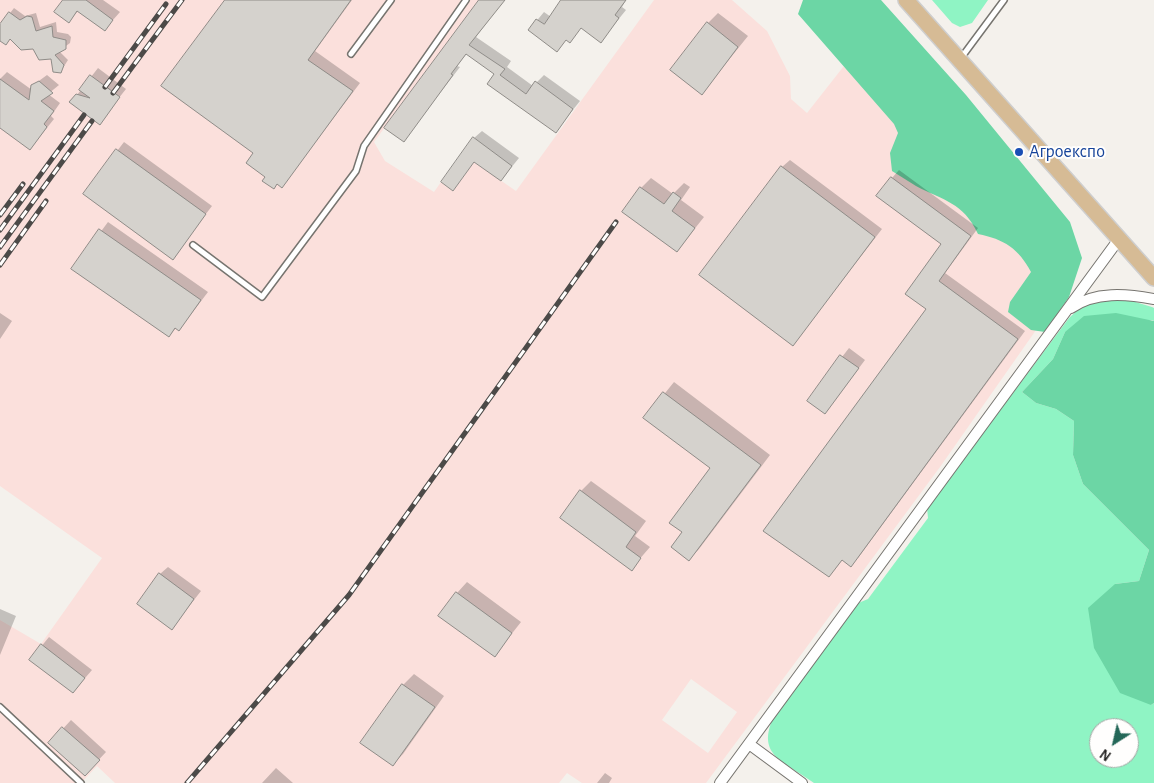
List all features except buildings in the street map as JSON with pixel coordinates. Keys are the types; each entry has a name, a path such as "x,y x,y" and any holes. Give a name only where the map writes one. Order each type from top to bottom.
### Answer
{"main road":[{"path":"906,0 1154,278"}],"street":[{"path":"720,783 1119,239"},
{"path":"1066,311 1076,304 1101,296 1128,295 1154,299"},
{"path":"749,744 802,783"}],"lane":[{"path":"351,54 391,0"},
{"path":"193,245 262,297 356,171 364,146 466,0"},
{"path":"960,60 1004,0"},
{"path":"0,707 81,783"}],"shaded area":[{"path":"0,0 479,0 374,142 385,161 434,192 441,182 453,191 474,162 516,191 654,0 732,0 767,31 790,76 791,99 807,113 851,57 1062,293 940,467 706,783 582,783 567,773 559,783 115,783 97,766 81,783 0,783 0,620 41,644 102,558 0,486","holes":["691,679 737,712 708,753 662,720"]}],"green space":[{"path":"803,0 881,0 966,95 1070,222 1082,258 1069,297 1045,332 1031,330 1008,312 1010,302 1031,272 1016,251 1003,242 978,234 966,215 959,209 892,171 890,153 898,133 894,124 798,14"},
{"path":"932,0 988,0 972,23 960,27 952,23"},
{"path":"1111,300 1132,301 1154,308 1154,321 1065,332 1053,359 1022,392 1036,403 1056,409 1074,421 1073,455 1083,484 1149,550 1139,581 1115,584 1151,705 1154,703 1154,783 814,783 781,761 769,747 770,725 777,710 856,604 868,599 928,518 927,508 1069,318 1082,306"},
{"path":"1116,313 1154,321 1154,703 1151,705 1120,693 1094,648 1088,608 1115,584 1139,581 1149,550 1083,484 1073,455 1074,421 1056,409 1036,403 1022,392 1053,359 1065,332 1084,316"}],"railway":[{"path":"113,93 182,0"},
{"path":"105,87 166,4"},
{"path":"0,230 84,115"},
{"path":"0,247 92,121"},
{"path":"0,215 23,184"},
{"path":"0,265 46,201"},
{"path":"187,783 349,595 616,222"}],"place":[{"name":"Агроекспо","path":"1019,152"}]}
